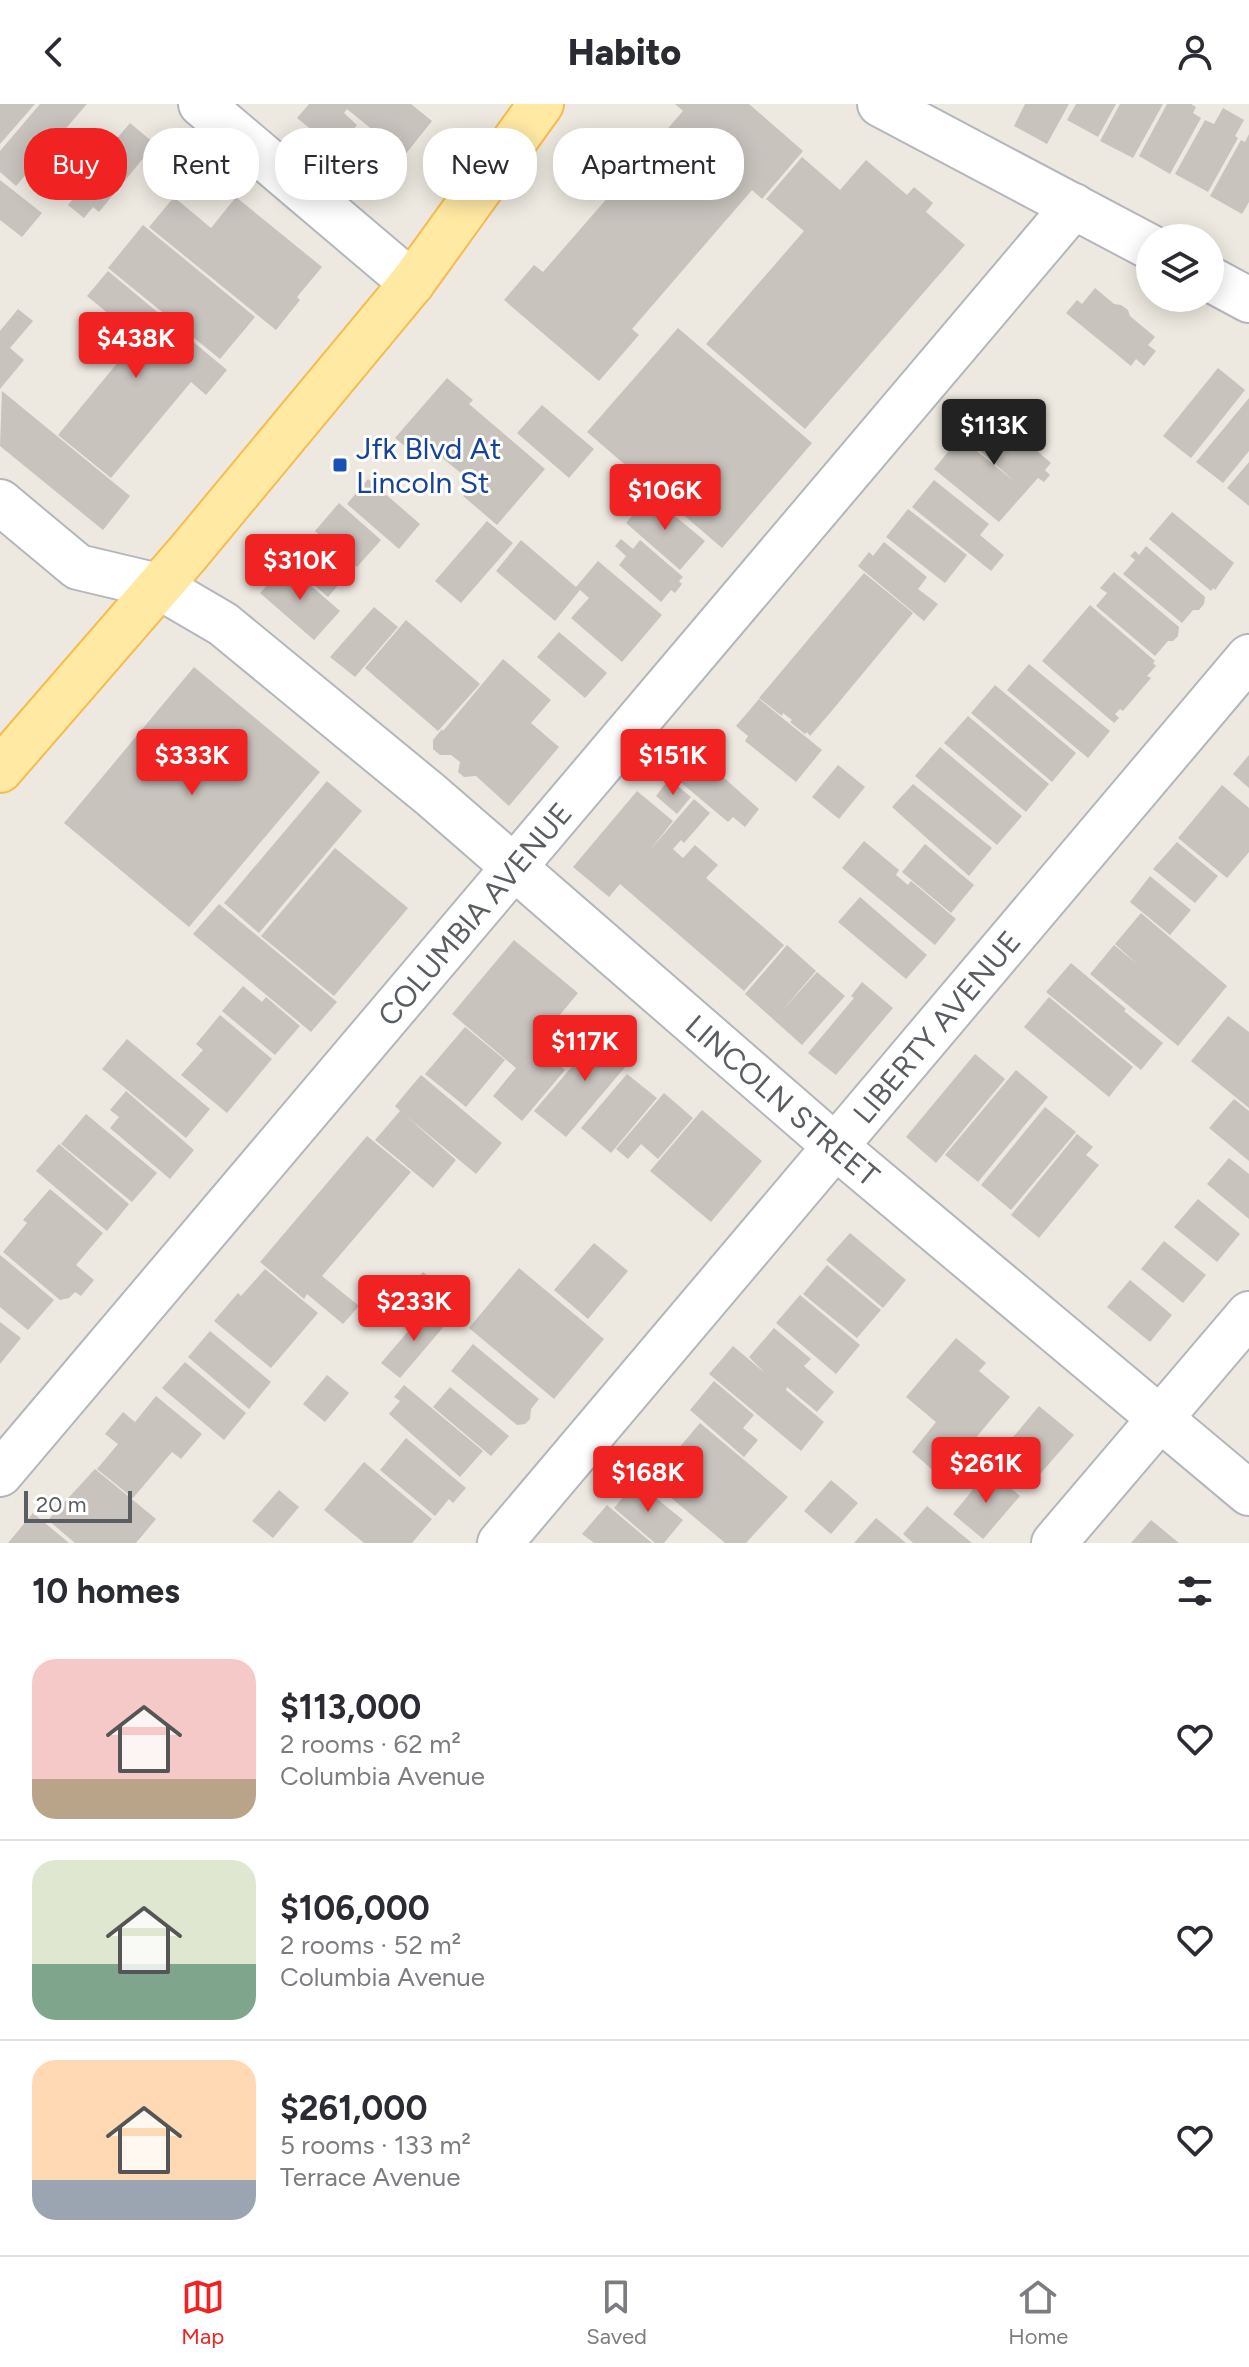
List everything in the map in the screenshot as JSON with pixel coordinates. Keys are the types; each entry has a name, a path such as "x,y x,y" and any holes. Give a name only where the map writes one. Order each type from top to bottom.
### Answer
{"main road":[{"path":"0,770 412,283 541,104"}],"street":[{"path":"201,104 412,283"},
{"path":"880,104 1136,239"},
{"name":"COLUMBIA AVENUE","path":"0,1474 1074,206"},
{"path":"1224,287 1249,300"},
{"name":"LINCOLN STREET","path":"0,502 78,567 158,586 223,624 431,795 835,1146 1249,1493"},
{"name":"LIBERTY AVENUE","path":"500,1543 1249,657"},
{"path":"1054,1543 1249,1314"}],"building":[{"path":"0,104 35,104 0,144"},
{"path":"40,104 87,104 66,128 24,128 24,177 16,186 0,172 0,151"},
{"path":"309,104 411,104 432,121 423,128 407,152 407,128 370,128 347,109 344,113 357,125 354,128 309,128 297,118"},
{"path":"675,104 749,104 803,151 762,199 752,190 744,199 744,128 668,128 683,111"},
{"path":"1025,104 1069,104 1047,144 1014,126"},
{"path":"1076,104 1116,104 1098,137 1067,120"},
{"path":"1120,104 1163,104 1133,158 1100,141"},
{"path":"1167,104 1191,104 1196,107 1193,113 1201,118 1170,174 1139,156"},
{"path":"1223,108 1244,120 1235,136 1238,138 1208,192 1175,174 1205,120 1214,124"},
{"path":"130,123 143,134 143,159 127,178 127,128"},
{"path":"1249,134 1249,202 1242,214 1210,196 1241,140 1245,142"},
{"path":"802,157 840,190 866,160 907,195 914,187 933,203 926,212 965,245 805,429 706,344 804,231 766,199"},
{"path":"0,180 42,213 22,237 0,220"},
{"path":"72,200 109,200 99,212 93,207 84,218 68,205"},
{"path":"172,200 178,200 211,228 234,200 240,200 322,267 297,297 300,300 276,330 149,227"},
{"path":"606,200 743,200 632,329 639,335 599,381 504,300 534,265 543,272"},
{"path":"143,225 255,317 220,359 108,268"},
{"path":"108,271 227,370 206,395 191,382 111,478 58,435 138,338 87,296"},
{"path":"1095,288 1114,304 1128,310 1130,316 1155,337 1148,345 1156,351 1144,366 1136,359 1131,366 1066,313 1077,300 1082,304"},
{"path":"18,309 33,321 10,348 24,360 0,389 0,331"},
{"path":"678,328 812,443 722,548 587,432"},
{"path":"1218,368 1245,390 1191,458 1163,436"},
{"path":"447,378 473,400 469,404 545,469 497,525 463,496 474,484 434,451 424,462 395,438"},
{"path":"2,391 130,496 103,530 0,446"},
{"path":"1249,398 1249,451 1223,483 1196,462"},
{"path":"542,405 594,449 569,478 517,433"},
{"path":"993,413 1051,463 1045,470 1050,475 1044,482 1038,478 999,522 934,469 952,447 968,444 1014,481 969,441 981,426 983,418"},
{"path":"1249,462 1249,506 1227,488"},
{"path":"368,479 420,524 399,549 347,504"},
{"path":"934,480 989,524 980,535 1004,555 991,571 912,507"},
{"path":"646,492 705,541 680,570 626,523 642,504 639,500"},
{"path":"339,503 381,540 357,567 315,531"},
{"path":"908,509 967,555 945,583 886,537"},
{"path":"1172,512 1234,563 1215,590 1213,588 1211,591 1149,539"},
{"path":"487,521 513,543 461,603 435,581"},
{"path":"310,534 351,570 328,597 287,561"},
{"path":"621,539 633,549 640,540 683,577 675,593 671,590 661,602 619,565 626,556 615,546"},
{"path":"521,540 576,587 598,561 662,615 622,662 571,618 589,598 580,590 555,621 496,571"},
{"path":"884,542 927,577 918,589 938,604 924,621 858,566 869,552 873,556"},
{"path":"1146,546 1205,597 1199,610 1193,610 1182,623 1123,574 1135,560 1130,556 1135,551 1139,555"},
{"path":"286,564 340,611 314,640 260,593"},
{"path":"1114,572 1179,627 1178,636 1168,641 1155,656 1096,606 1107,593 1100,588"},
{"path":"864,573 913,613 810,736 759,698"},
{"path":"1090,605 1155,661 1156,666 1147,676 1151,678 1123,711 1120,709 1115,714 1119,718 1114,723 1042,661"},
{"path":"374,607 398,627 355,677 330,657"},
{"path":"406,620 480,684 438,731 365,668"},
{"path":"559,632 607,673 585,698 537,657"},
{"path":"503,659 551,700 531,723 559,747 509,806 476,776 464,777 458,772 460,762 451,755 440,755 433,749 433,740"},
{"path":"1029,664 1110,731 1088,758 1007,690"},
{"path":"194,667 320,772 189,927 64,823"},
{"path":"995,685 1076,753 1052,782 971,713"},
{"path":"759,699 822,750 796,782 745,741 748,736 736,726"},
{"path":"968,716 1049,784 1026,812 944,743"},
{"path":"689,742 725,773 723,777 759,809 745,827 733,817 728,822 666,770"},
{"path":"940,747 1022,816 997,845 915,776"},
{"path":"1249,755 1249,788 1233,774"},
{"path":"838,765 865,787 839,819 812,797"},
{"path":"669,779 691,797 677,814 656,796"},
{"path":"327,781 362,811 259,933 224,903"},
{"path":"913,784 992,848 969,876 892,807"},
{"path":"1222,785 1249,808 1249,852 1227,878 1178,838"},
{"path":"637,791 673,821 650,850 694,799 710,813 684,843 681,840 673,849 683,858 695,845 718,865 706,878 784,945 744,991 620,884 609,897 573,867"},
{"path":"864,841 899,870 896,875 908,885 911,881 956,919 935,945 842,868"},
{"path":"1177,842 1218,876 1195,903 1153,869"},
{"path":"925,844 974,885 951,913 902,872"},
{"path":"335,848 408,908 334,996 261,936"},
{"path":"1150,876 1191,910 1170,935 1130,902"},
{"path":"860,897 927,955 906,979 838,922"},
{"path":"219,904 337,1002 311,1032 193,934"},
{"path":"1141,913 1227,986 1178,1046 1090,974 1114,945 1137,964 1115,944"},
{"path":"514,940 578,993 535,1045 565,1070 522,1121 493,1096 516,1068 452,1014"},
{"path":"787,945 816,971 781,1012 817,972 845,996 802,1045 745,994"},
{"path":"1071,963 1163,1043 1141,1070 1046,992"},
{"path":"862,982 893,1008 836,1075 808,1053 854,998 851,996"},
{"path":"243,986 262,1002 266,997 300,1026 275,1055 222,1011"},
{"path":"1049,997 1133,1067 1109,1097 1024,1027"},
{"path":"220,1015 272,1059 227,1113 181,1075 203,1050 196,1044"},
{"path":"1228,1016 1249,1032 1249,1108 1191,1061"},
{"path":"465,1027 505,1060 466,1107 425,1074"},
{"path":"605,1028 636,1054 566,1137 534,1111"},
{"path":"127,1039 210,1109 186,1138 102,1069"},
{"path":"975,1054 1005,1079 936,1163 906,1137"},
{"path":"1016,1070 1048,1097 978,1182 945,1155"},
{"path":"627,1074 657,1098 611,1153 581,1128"},
{"path":"421,1075 502,1143 476,1174 405,1115 456,1160 433,1188 375,1140 400,1111 395,1106"},
{"path":"126,1091 194,1150 170,1179 110,1128 119,1117 110,1110"},
{"path":"664,1093 693,1118 658,1159 641,1144 628,1159 616,1149"},
{"path":"1234,1099 1249,1111 1249,1161 1209,1128"},
{"path":"1045,1107 1076,1132 1011,1210 981,1185"},
{"path":"702,1110 762,1161 711,1222 650,1171"},
{"path":"86,1114 157,1173 132,1202 61,1144"},
{"path":"1077,1134 1093,1147 1086,1155 1099,1165 1039,1238 1011,1215"},
{"path":"367,1136 411,1172 322,1276 359,1306 343,1324 307,1294 304,1299 260,1262"},
{"path":"59,1144 129,1204 107,1231 36,1171"},
{"path":"1229,1158 1249,1174 1249,1219 1207,1184"},
{"path":"50,1189 103,1233 76,1265 94,1280 81,1296 75,1292 69,1298 60,1300 3,1252 27,1223 23,1220"},
{"path":"1198,1199 1240,1234 1217,1262 1174,1227"},
{"path":"850,1233 906,1280 883,1308 826,1260"},
{"path":"1164,1241 1206,1275 1183,1303 1141,1269"},
{"path":"594,1243 628,1271 588,1319 554,1290"},
{"path":"0,1255 54,1300 28,1330 0,1307"},
{"path":"827,1265 881,1310 857,1338 803,1294"},
{"path":"519,1268 604,1339 554,1399 469,1328"},
{"path":"265,1269 318,1313 271,1368 214,1321 238,1293 241,1296"},
{"path":"423,1272 439,1285 422,1305 407,1292"},
{"path":"1130,1280 1172,1315 1150,1342 1107,1307"},
{"path":"800,1295 860,1345 836,1374 776,1323"},
{"path":"428,1308 446,1324 400,1378 381,1363"},
{"path":"0,1322 21,1338 0,1364"},
{"path":"774,1328 811,1359 804,1366 834,1392 817,1412 787,1387 786,1390 824,1422 801,1451 709,1374 733,1346 765,1373 749,1357"},
{"path":"210,1331 271,1382 249,1409 188,1357"},
{"path":"956,1338 986,1363 979,1371 1010,1397 942,1478 912,1452 936,1422 906,1397"},
{"path":"473,1344 539,1399 525,1424 517,1425 451,1371"},
{"path":"185,1362 246,1413 224,1440 162,1388"},
{"path":"327,1375 349,1393 325,1422 303,1404"},
{"path":"714,1381 754,1415 743,1428 758,1440 744,1457 690,1410"},
{"path":"404,1385 483,1451 460,1477 389,1414 400,1401 394,1397"},
{"path":"450,1387 509,1436 491,1456 433,1407"},
{"path":"156,1396 202,1434 181,1459 172,1452 133,1498 97,1469 118,1444 105,1434 123,1412 135,1422"},
{"path":"1039,1406 1074,1435 1034,1481 1000,1453"},
{"path":"700,1423 788,1497 746,1543 725,1543 651,1481"},
{"path":"406,1438 466,1488 453,1503 449,1499 435,1516 380,1470"},
{"path":"364,1462 432,1519 412,1543 364,1543 324,1510"},
{"path":"95,1469 156,1519 136,1543 75,1543 48,1520"},
{"path":"989,1470 1020,1496 983,1539 953,1514"},
{"path":"831,1480 858,1503 831,1534 804,1511"},
{"path":"636,1482 683,1520 664,1543 655,1543 614,1508"},
{"path":"279,1490 299,1507 273,1538 252,1521"},
{"path":"607,1505 652,1543 594,1543 582,1534"},
{"path":"927,1506 972,1543 913,1543 903,1534"},
{"path":"33,1513 69,1543 8,1543"},
{"path":"876,1518 906,1543 854,1543"},
{"path":"1151,1520 1179,1543 1131,1543"}],"place":[{"name":"Jfk Blvd At Lincoln St","path":"340,465"}]}
